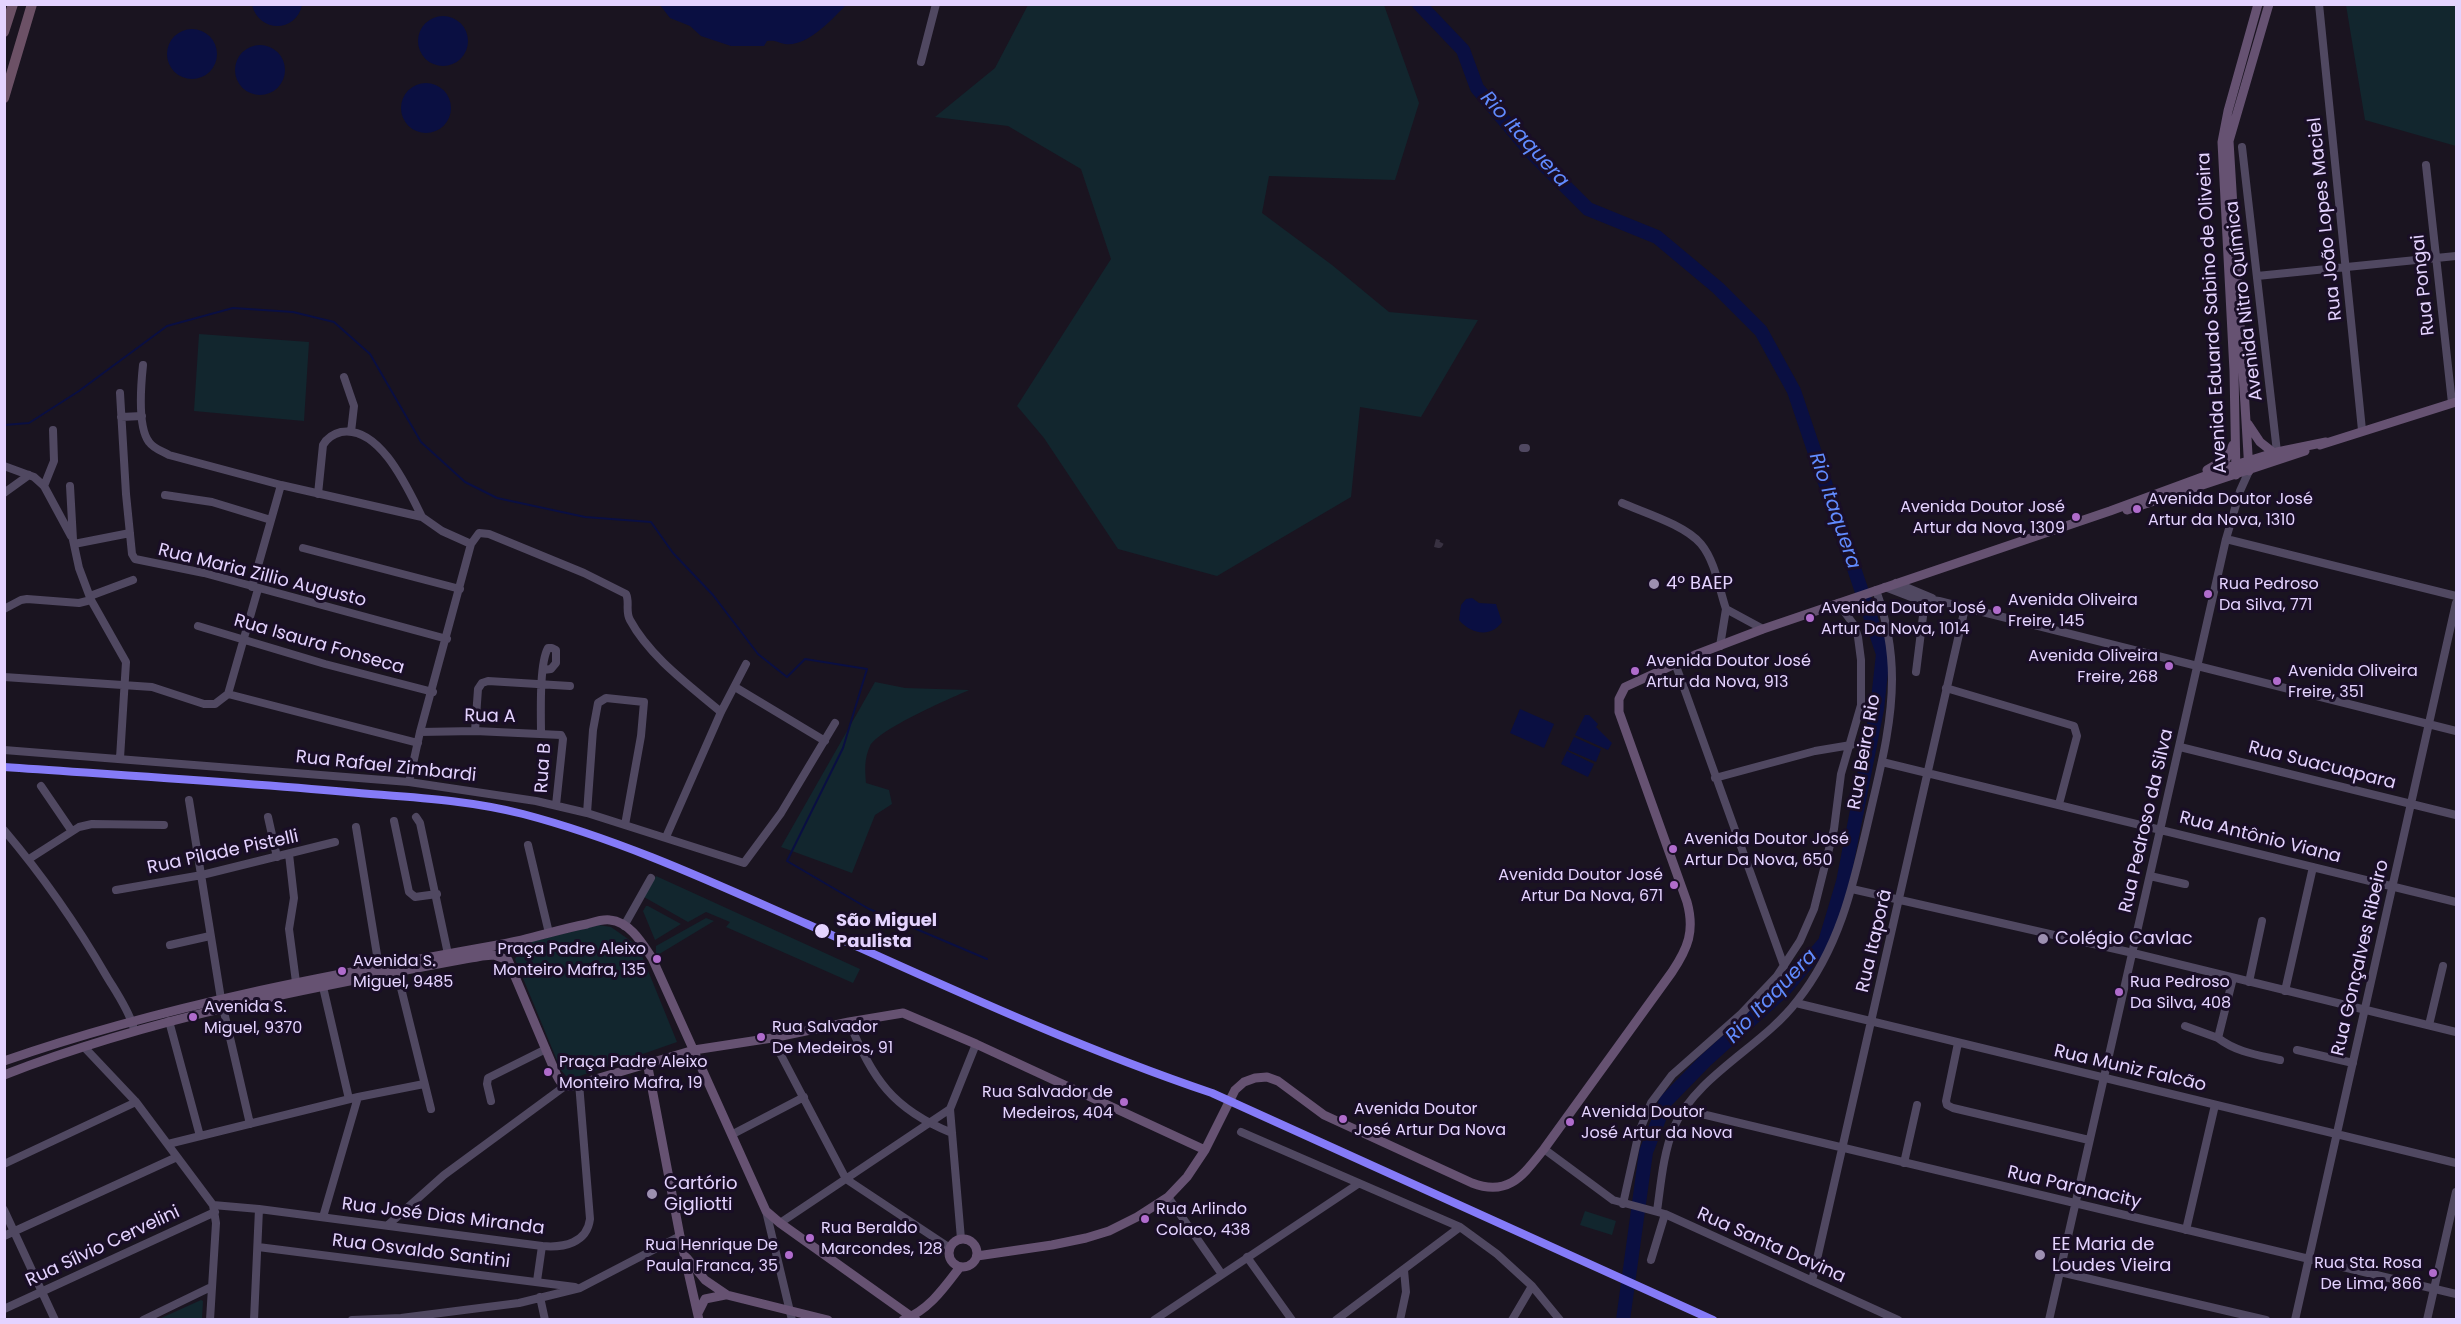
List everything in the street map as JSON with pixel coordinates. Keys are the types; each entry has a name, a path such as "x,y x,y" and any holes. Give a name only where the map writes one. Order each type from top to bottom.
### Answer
{"highway":[{"path":"4,32 13,4"},
{"path":"4,98 32,4"}],"main road":[{"name":"Avenida Eduardo Sabino de Oliveira","path":"2235,470 2234,371 2222,142 2228,111 2258,4"},
{"name":"Avenida Eduardo Sabino de Oliveira","path":"2248,466 2229,141 2269,4"},
{"path":"7,1057 296,982 525,940 606,920 624,926 641,940 652,958 766,1210 780,1223 910,1318 933,1301 960,1267 971,1265 977,1256 1052,1245 1109,1231 1137,1217 1168,1197 1196,1166 1235,1090 1244,1082 1255,1078 1274,1080 1330,1118 1483,1187 1497,1188 1511,1184 1526,1171 1544,1149 1672,972 1689,944 1692,921 1687,902 1618,707 1620,695 1625,687 1675,663 1762,629 2110,511 2172,487 2235,470 2454,402"},
{"path":"2246,417 2251,431 2276,453"},
{"path":"2172,487 2226,459 2235,440"},
{"path":"2248,466 2276,453 2326,442"},
{"path":"2110,511 2120,512 2235,470"},
{"path":"525,940 512,947 508,960 560,1083 565,1086 694,1050 903,1013 976,1044 1205,1150"},
{"path":"4,1075 85,1048 133,1025 170,1021 222,1003 323,987 489,955 508,960"},
{"path":"7,1057 26,1067"},
{"path":"647,1062 698,1318"},
{"path":"960,1267 951,1260 950,1248 957,1241 961,1239 973,1244 977,1256"},
{"path":"686,1256 705,1280 727,1295 791,1316 828,1320"},
{"path":"698,1318 705,1299 711,1296 727,1295"}],"street":[{"path":"921,62 936,4"},
{"name":"Rua João Lopes Maciel","path":"2319,4 2362,430"},
{"name":"Avenida Nitro Química","path":"2242,147 2276,453"},
{"name":"Rua Pongai","path":"2426,165 2454,402"},
{"path":"2257,276 2457,256"},
{"path":"143,365 142,416 145,435 155,448 169,455 281,485 422,517 447,534 473,541"},
{"path":"344,377 354,406 351,432"},
{"name":"Rua Maria Zillio Augusto","path":"120,393 126,494 132,554 135,559 204,573 447,639"},
{"path":"121,417 142,416"},
{"path":"44,486 54,461 53,430"},
{"path":"318,494 323,445 326,439 336,433 351,432 367,438 383,452 403,477 422,517"},
{"path":"4,466 29,476 44,486 74,542"},
{"name":"Avenida Eduardo Sabino de Oliveira","path":"2240,491 2248,466"},
{"name":"Avenida Eduardo Sabino de Oliveira","path":"2235,470 2240,491"},
{"path":"4,493 29,476"},
{"path":"4,677 152,687 204,704 215,704 228,694 245,640 255,588 281,485"},
{"path":"70,486 74,542 79,568 90,598 124,658 126,668 120,758"},
{"name":"Rua Pedroso da Silva","path":"2049,1320 2226,539 2240,491"},
{"path":"165,495 212,502 271,520"},
{"path":"1623,503 1674,526 1691,535 1701,544 1709,558 1726,609 1720,646"},
{"path":"74,542 130,533"},
{"path":"410,782 420,732 433,692 473,541 479,533 489,534 584,573 626,594 628,617 651,649 721,712"},
{"path":"2226,539 2457,596"},
{"path":"303,548 460,588"},
{"path":"4,609 27,599 79,603 133,580"},
{"path":"1895,583 1939,601 1965,608 2457,731"},
{"path":"1877,590 1939,601"},
{"name":"Rua Beira Rio","path":"1651,1260 1666,1153 1675,1125 1697,1094 1796,1003 1829,953 1852,889 1882,762 1891,706 1892,676 1887,626 1877,590"},
{"path":"1916,672 1925,600"},
{"path":"1626,1204 1639,1132 1652,1103 1672,1075 1755,1000 1784,966 1800,940 1814,909 1834,828 1841,774 1851,746 1861,705 1861,660 1854,625 1843,602"},
{"name":"Rua Gonçalves Ribeiro","path":"2295,1320 2457,603"},
{"name":"Rua Itaporâ","path":"1812,1281 1965,608"},
{"path":"1726,609 1762,629"},
{"name":"Rua Isaura Fonseca","path":"198,626 433,692"},
{"path":"666,837 721,712 746,663"},
{"path":"1675,663 1784,966"},
{"path":"541,734 543,670"},
{"path":"475,731 478,689 482,683 488,681 570,686"},
{"path":"735,687 825,741 836,723"},
{"path":"1946,688 2068,723 2077,729 2059,804"},
{"path":"228,694 418,743"},
{"path":"587,813 593,730 601,699 644,702 641,736 625,825"},
{"name":"Rua A","path":"420,732 560,734"},
{"name":"Rua B","path":"556,805 563,739 560,734"},
{"name":"Rua Rafael Zimbardi","path":"4,750 410,782 556,805 666,837 744,863 781,813 825,741"},
{"path":"1715,778 1815,751 1851,746"},
{"name":"Rua Suacuapara","path":"2180,747 2457,815"},
{"name":"Rua Antônio Viana","path":"1882,762 2457,902"},
{"path":"41,786 71,830"},
{"path":"189,800 222,1003 250,1124"},
{"path":"268,817 277,857"},
{"path":"416,817 420,823 437,894 448,954"},
{"path":"394,821 409,892 415,897 437,894"},
{"path":"29,859 71,830 92,824 164,825"},
{"path":"356,827 379,967"},
{"path":"4,830 29,859 87,943 133,1025"},
{"name":"Rua Pilade Pistelli","path":"116,890 202,875 335,842"},
{"path":"528,845 549,933"},
{"path":"289,854 294,898 289,929 296,982"},
{"path":"2285,991 2313,867"},
{"path":"2150,876 2185,884"},
{"path":"624,926 651,878"},
{"path":"1852,889 2133,953 2457,1032"},
{"path":"2249,982 2262,921"},
{"path":"170,945 210,936"},
{"path":"2429,1025 2443,966"},
{"path":"397,972 431,1109"},
{"path":"2218,1038 2233,978"},
{"path":"323,987 349,1099"},
{"name":"Rua Muniz Falcão","path":"1796,1003 2457,1163"},
{"path":"170,1021 200,1137"},
{"path":"849,1022 875,1077 886,1091 927,1123 952,1133"},
{"path":"2185,1026 2218,1038 2242,1051 2280,1060"},
{"path":"772,1038 846,1179 950,1248"},
{"path":"961,1239 950,1109 976,1044"},
{"path":"1958,1044 1947,1105 2089,1140"},
{"path":"85,1048 136,1102 214,1209 216,1223 210,1320"},
{"path":"491,1101 488,1078 546,1049"},
{"path":"2296,1050 2353,1063"},
{"name":"Rua José Dias Miranda","path":"214,1209 259,1209 542,1246 575,1242 583,1237 589,1226 579,1083"},
{"path":"168,1144 349,1099 424,1084"},
{"path":"388,1225 444,1175 565,1086"},
{"path":"323,1217 358,1097"},
{"path":"733,1134 804,1097"},
{"path":"4,1164 136,1102"},
{"path":"1904,1163 1917,1105"},
{"path":"2186,1230 2215,1105"},
{"path":"780,1223 950,1109"},
{"name":"Rua Paranacity","path":"1685,1110 2457,1294"},
{"path":"1241,1132 1460,1227 1497,1254 1532,1286 1560,1320"},
{"name":"Rua Santa Davina","path":"1544,1149 1601,1192 1626,1204 1658,1212 1898,1320"},
{"path":"4,1236 177,1157"},
{"path":"1154,1320 1358,1184"},
{"path":"2427,1320 2457,1192"},
{"path":"1168,1197 1221,1274"},
{"name":"Rua Sílvio Cervelini","path":"4,1309 214,1209"},
{"path":"254,1320 259,1209"},
{"path":"4,1210 55,1320"},
{"path":"766,1210 791,1316"},
{"path":"1336,1320 1460,1227"},
{"path":"352,1320 462,1315 580,1288 680,1236"},
{"path":"537,1281 542,1246"},
{"name":"Rua Osvaldo Santini","path":"258,1247 580,1288"},
{"path":"1247,1257 1292,1320"},
{"path":"1400,1320 1406,1293 1404,1270"},
{"path":"2060,1272 2266,1320"},
{"path":"1512,1320 1532,1286"},
{"path":"143,1320 211,1287"},
{"path":"540,1297 545,1320"}],"shaded area":[{"path":"252,4 302,5 293,21 277,26 262,21"},
{"path":"660,5 846,5 811,37 794,44 767,41 764,46 731,46 701,36 690,26 670,18"},
{"path":"1028,5 1384,5 1419,103 1395,180 1269,176 1262,213 1332,265 1389,312 1478,320 1421,417 1360,407 1351,497 1217,576 1118,549 1044,438 1017,406 1111,259 1081,169 1008,126 935,117 995,68"},
{"path":"2346,5 2456,5 2456,146 2365,120"},
{"path":"438,16 448,16 461,23 468,36 468,46 461,59 448,66 438,66 429,62 422,55 418,46 418,36 422,27 429,20"},
{"path":"187,29 197,29 210,36 217,49 217,59 210,72 197,79 187,79 178,75 171,68 167,59 167,49 171,40 178,33"},
{"path":"255,45 265,45 278,52 285,65 285,75 278,88 265,95 255,95 246,91 239,84 235,75 235,65 239,56 246,49"},
{"path":"421,83 431,83 444,90 451,103 451,113 444,126 431,133 421,133 412,129 405,122 401,113 401,103 405,94 412,87"},
{"path":"199,334 309,342 304,421 194,411"},
{"path":"1472,598 1479,603 1496,604 1502,622 1492,631 1474,631 1459,620 1461,605 1466,599"},
{"path":"875,682 905,688 969,690 900,723 886,731 870,746 865,769 866,783 889,790 892,804 875,815 852,873 781,847"},
{"path":"1520,709 1554,724 1544,748 1510,733"},
{"path":"1585,715 1589,715 1598,724 1596,727 1612,743 1608,750 1575,735"},
{"path":"1574,737 1601,749 1596,762 1568,750"},
{"path":"1567,751 1594,764 1588,777 1561,764"},
{"path":"656,876 860,969 853,983 726,927 730,922 706,912 688,922 644,897"},
{"path":"646,906 681,924 655,940 643,911"},
{"path":"706,918 714,921 656,956 656,946"},
{"path":"599,925 611,927 638,946 677,1042 574,1078 566,1076 561,1070 515,959 523,946 530,942"},
{"path":"1585,1211 1616,1221 1612,1235 1580,1225"},
{"path":"203,1301 202,1319 159,1319"}],"waterway":[{"name":"Rio Itaquera","path":"1419,4 1463,50 1477,88 1531,152 1588,209 1657,237 1718,288 1761,331 1794,391 1883,654 1877,709 1843,882 1825,942 1785,989 1705,1061 1666,1101 1646,1152 1623,1320"},
{"path":"4,425 29,423 79,391 167,326 233,308 293,312 334,322 370,354 421,442 465,482 497,498 585,517 651,522 673,553 713,595 758,654 787,677 805,659 867,669 843,748 787,861 869,909 987,959"}],"tunnel":[{"path":"1435,543 1440,542"}],"transit line":[{"path":"4,767 435,799 523,814 596,836 737,893 1058,1035 1212,1093 1713,1320"}],"place":[{"name":"Avenida Doutor José Artur da Nova, 1310","path":"2137,509"},
{"name":"Avenida Doutor José Artur da Nova, 1309","path":"2076,517"},
{"name":"4º BAEP","path":"1654,584"},
{"name":"Rua Pedroso Da Silva, 771","path":"2208,594"},
{"name":"Avenida Oliveira Freire, 145","path":"1997,610"},
{"name":"Avenida Doutor José Artur Da Nova, 1014","path":"1810,618"},
{"name":"Avenida Oliveira Freire, 268","path":"2169,666"},
{"name":"Avenida Doutor José Artur da Nova, 913","path":"1635,671"},
{"name":"Avenida Oliveira Freire, 351","path":"2277,681"},
{"name":"Avenida Doutor José Artur Da Nova, 650","path":"1673,849"},
{"name":"Avenida Doutor José Artur Da Nova, 671","path":"1674,885"},
{"name":"São Miguel Paulista","path":"822,931"},
{"name":"Colégio Cavlac","path":"2043,939"},
{"name":"Praça Padre Aleixo Monteiro Mafra, 135","path":"657,959"},
{"name":"Avenida S. Miguel, 9485","path":"342,971"},
{"name":"Rua Pedroso Da Silva, 408","path":"2119,992"},
{"name":"Avenida S. Miguel, 9370","path":"193,1017"},
{"name":"Rua Salvador De Medeiros, 91","path":"761,1037"},
{"name":"Praça Padre Aleixo Monteiro Mafra, 19","path":"548,1072"},
{"name":"Rua Salvador de Medeiros, 404","path":"1124,1102"},
{"name":"Avenida Doutor José Artur Da Nova","path":"1343,1119"},
{"name":"Avenida Doutor José Artur da Nova","path":"1570,1122"},
{"name":"Cartório Gigliotti","path":"652,1194"},
{"name":"Rua Arlindo Colaco, 438","path":"1145,1219"},
{"name":"Rua Beraldo Marcondes, 128","path":"810,1238"},
{"name":"Rua Henrique De Paula Franca, 35","path":"789,1255"},
{"name":"EE Maria de Loudes Vieira","path":"2040,1255"},
{"name":"Rua Sta. Rosa De Lima, 866","path":"2433,1273"}]}
